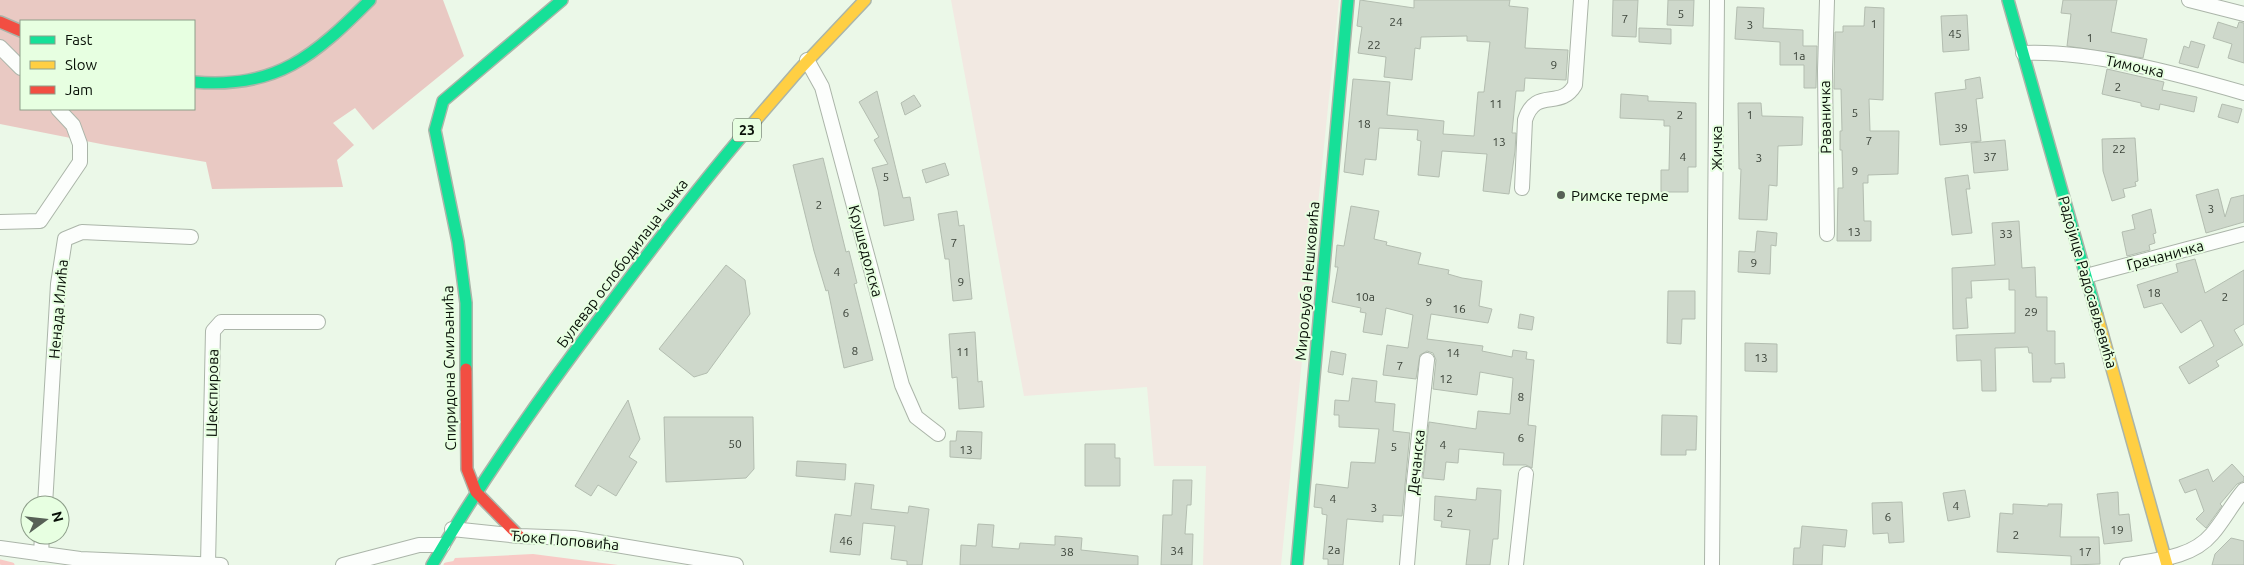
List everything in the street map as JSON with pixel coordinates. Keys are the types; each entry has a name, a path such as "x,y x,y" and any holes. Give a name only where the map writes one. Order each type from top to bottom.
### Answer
{"street":[{"path":"195,82 227,83 249,81 281,71 317,51 370,0"},
{"name":"Спиридона Смиљанића","path":"476,492 469,477 466,458 466,303 458,242 436,140 436,121 443,101 562,0"},
{"name":"Булевар ослободилаца Чачка","path":"432,565 452,529 535,404 665,231 711,171 806,60 865,0"},
{"name":"Мирољуба Нешковића","path":"1297,565 1348,0"},
{"path":"1522,188 1525,120 1528,112 1536,102 1568,95 1575,85 1581,0"},
{"name":"Жичка","path":"1712,565 1717,0"},
{"name":"Раваничка","path":"1826,0 1824,71 1827,234"},
{"name":"Радојице Радосављевића","path":"2008,0 2166,562"},
{"path":"2188,0 2244,14"},
{"path":"0,22 20,31"},
{"path":"0,48 20,67"},
{"name":"Тимочка","path":"2023,52 2095,58 2200,80 2244,93"},
{"name":"Крушедолска","path":"806,60 822,87 902,385 916,417 938,434"},
{"path":"0,222 40,220 80,162 80,144 73,125 59,110"},
{"name":"Ненада Илића","path":"46,495 58,284 65,239 82,232 191,237"},
{"name":"Грачаничка","path":"2086,276 2244,234"},
{"name":"Шекспирова","path":"214,565 213,331 221,322 318,322"},
{"name":"Дечанска","path":"1407,565 1427,360"},
{"path":"1516,565 1526,474"},
{"path":"2127,565 2166,562 2199,546 2238,509 2244,490"},
{"path":"476,492 519,536"},
{"name":"Ђоке Поповића","path":"452,529 519,536 574,538 736,565"},
{"path":"41,545 41,554"},
{"path":"343,565 419,545 443,545"},
{"path":"0,548 80,559 214,565"}],"shaded area":[{"path":"0,0 443,0 464,56 373,130 355,108 333,123 354,145 337,160 343,187 212,189 206,162 0,124"},
{"path":"951,0 1339,0 1281,565 1203,565 1206,466 1154,466 1147,387 1024,396"},
{"path":"533,554 618,565 451,565 455,558"}],"building":[{"path":"1360,0 1414,8 1414,0 1510,0 1509,6 1528,8 1525,48 1568,50 1566,80 1525,78 1524,91 1516,91 1512,133 1516,133 1515,151 1509,194 1483,191 1487,154 1442,151 1439,177 1418,175 1421,141 1417,140 1418,130 1379,128 1376,160 1365,159 1363,175 1344,172 1353,79 1390,82 1387,115 1444,121 1443,134 1474,136 1478,92 1484,92 1490,42 1467,41 1467,36 1421,37 1420,49 1415,48 1412,80 1384,77 1386,57 1358,53 1362,27 1357,26"},
{"path":"1613,0 1638,0 1636,37 1612,36"},
{"path":"1668,0 1694,0 1693,26 1667,25"},
{"path":"2063,0 2117,0 2111,32 2147,39 2143,58 2067,46 2071,14 2061,13"},
{"path":"1737,7 1764,8 1763,28 1803,30 1803,46 1817,46 1816,88 1804,88 1804,65 1780,65 1780,42 1735,39"},
{"path":"1865,7 1884,8 1883,100 1869,99 1870,131 1899,131 1898,174 1868,175 1868,183 1863,183 1864,221 1871,221 1871,241 1837,241 1838,188 1843,188 1842,150 1840,150 1840,131 1842,131 1841,89 1834,89 1835,32 1843,32 1843,26 1864,26"},
{"path":"1967,15 1969,50 1943,52 1941,16"},
{"path":"2218,22 2237,28 2239,22 2244,23 2244,63 2228,58 2232,44 2213,38"},
{"path":"1639,28 1671,29 1671,44 1639,42"},
{"path":"2191,41 2205,45 2198,68 2179,63 2184,46 2189,48"},
{"path":"2107,69 2164,82 2162,90 2197,97 2194,112 2160,104 2159,110 2141,106 2141,103 2102,94"},
{"path":"1980,77 1983,98 1976,99 1981,141 1940,145 1935,93 1966,89 1965,80"},
{"path":"877,91 903,198 910,197 914,220 884,226 872,168 888,164 874,140 879,137 859,102"},
{"path":"1621,94 1648,96 1648,101 1696,103 1696,167 1688,167 1688,192 1661,192 1661,170 1669,170 1670,126 1664,126 1664,120 1620,118"},
{"path":"914,95 921,106 905,115 901,103"},
{"path":"1738,103 1761,103 1762,116 1803,117 1802,145 1778,146 1777,186 1769,185 1767,220 1739,219 1741,169 1739,169"},
{"path":"2222,104 2242,109 2238,123 2218,117"},
{"path":"2135,138 2138,181 2135,182 2136,186 2123,189 2125,197 2112,201 2103,171 2102,139"},
{"path":"2005,140 2008,170 1974,173 1971,143"},
{"path":"823,158 846,252 849,251 857,283 854,284 873,360 844,368 828,290 826,291 814,251 793,165"},
{"path":"945,163 949,175 926,183 922,170"},
{"path":"1968,175 1970,189 1966,189 1972,233 1952,235 1945,178"},
{"path":"2218,189 2225,217 2231,198 2244,195 2244,222 2206,233 2196,195"},
{"path":"1351,206 1379,211 1374,239 1387,242 1386,245 1421,253 1418,264 1449,270 1448,274 1462,278 1482,281 1479,306 1492,309 1488,323 1431,314 1427,339 1483,346 1482,351 1512,357 1513,350 1527,352 1526,359 1534,360 1528,425 1536,426 1532,468 1526,465 1503,465 1504,453 1459,449 1458,463 1446,462 1444,480 1423,478 1429,422 1476,429 1478,411 1510,414 1513,378 1480,372 1477,395 1433,389 1436,360 1433,353 1427,351 1420,355 1416,379 1383,375 1387,345 1408,348 1413,315 1386,308 1382,335 1363,332 1366,313 1360,312 1361,308 1332,302 1338,267 1335,267 1337,245 1344,246"},
{"path":"2151,209 2156,233 2153,234 2155,243 2149,245 2150,250 2127,256 2122,232 2135,229 2132,215"},
{"path":"957,211 959,226 964,225 972,299 953,301 949,259 945,259 938,214"},
{"path":"2019,221 2022,268 2035,267 2036,297 2047,297 2047,331 2055,331 2055,364 2064,363 2065,378 2051,378 2051,382 2033,382 2032,353 2029,353 2028,347 1995,348 1996,391 1982,391 1981,360 1957,361 1956,335 2015,333 2015,290 2009,290 2009,279 1971,281 1972,298 1966,298 1968,328 1953,329 1952,268 1995,265 1992,223"},
{"path":"1757,231 1777,233 1776,246 1771,245 1770,274 1738,272 1739,251 1755,252"},
{"path":"2195,259 2205,293 2244,270 2244,324 2234,330 2243,345 2216,361 2219,366 2189,384 2179,367 2214,346 2201,320 2181,333 2162,303 2144,308 2137,285 2178,272 2176,264"},
{"path":"726,265 745,280 750,314 707,373 694,377 659,349"},
{"path":"1668,291 1695,291 1695,319 1682,319 1681,344 1667,343"},
{"path":"1520,314 1534,317 1532,330 1518,328"},
{"path":"975,332 978,382 982,381 984,407 959,409 957,377 952,378 949,334"},
{"path":"1745,343 1777,344 1777,372 1745,371"},
{"path":"1331,351 1346,354 1343,375 1328,372"},
{"path":"1352,378 1377,381 1375,402 1395,404 1393,431 1410,433 1402,516 1383,515 1383,522 1347,519 1343,565 1328,565 1328,559 1323,559 1327,515 1322,514 1322,508 1314,507 1316,484 1348,488 1351,462 1375,463 1379,429 1339,427 1339,415 1334,415 1335,400 1349,401"},
{"path":"628,400 640,439 629,457 637,462 616,496 598,485 591,496 575,486"},
{"path":"1662,415 1697,416 1696,450 1686,450 1686,455 1661,455"},
{"path":"664,417 753,417 754,469 746,478 666,482"},
{"path":"957,431 982,432 981,459 950,457 950,441 956,441"},
{"path":"1085,444 1115,444 1115,458 1120,458 1120,486 1085,486"},
{"path":"797,461 846,464 845,480 796,476"},
{"path":"2232,464 2244,477 2244,481 2237,484 2220,504 2222,506 2206,528 2196,519 2204,511 2196,489 2185,493 2179,480 2208,469 2213,482"},
{"path":"1173,480 1192,480 1191,505 1187,505 1185,534 1193,534 1192,565 1161,565 1163,515 1172,515"},
{"path":"855,483 874,485 871,509 908,513 909,506 929,509 922,565 907,565 907,561 891,559 895,526 863,523 860,555 830,552 835,514 851,516"},
{"path":"1477,488 1501,490 1498,539 1493,539 1490,565 1466,565 1470,530 1441,527 1442,521 1434,520 1435,496 1476,500"},
{"path":"1965,490 1970,517 1948,521 1943,493"},
{"path":"2118,492 2119,515 2129,514 2132,541 2104,544 2097,494"},
{"path":"1902,502 1904,542 1889,543 1888,533 1873,534 1872,503"},
{"path":"2013,504 2048,506 2048,504 2062,504 2060,537 2099,537 2100,564 2071,565 2071,556 1997,552 2000,513 2013,514"},
{"path":"978,524 994,525 992,547 1019,549 1020,543 1055,545 1055,536 1082,538 1081,550 1138,556 1138,565 960,565 961,545 976,546"},
{"path":"1802,526 1847,530 1845,547 1823,545 1822,565 1793,565 1794,548 1800,548"},
{"path":"2231,538 2244,541 2244,565 2212,565 2215,554"}],"waterway":[{"path":"0,562 12,565"},
{"path":"446,565 457,563"}],"traffic: fast":[{"path":"195,82 223,83 249,80 271,74 292,65 331,37 370,0"},
{"path":"466,369 466,303 458,242 435,130 443,101 562,0"},
{"path":"1297,565 1348,0"},
{"path":"2008,0 2097,315"},
{"path":"432,565 493,467 559,373 675,218 748,129"}],"traffic: slow":[{"path":"748,129 799,70 865,0"},
{"path":"2097,315 2167,565"}],"traffic: jam":[{"path":"0,22 20,31"},
{"path":"466,369 467,469 476,492 519,536"}],"place":[{"name":"Римске терме","path":"1561,195"}]}
